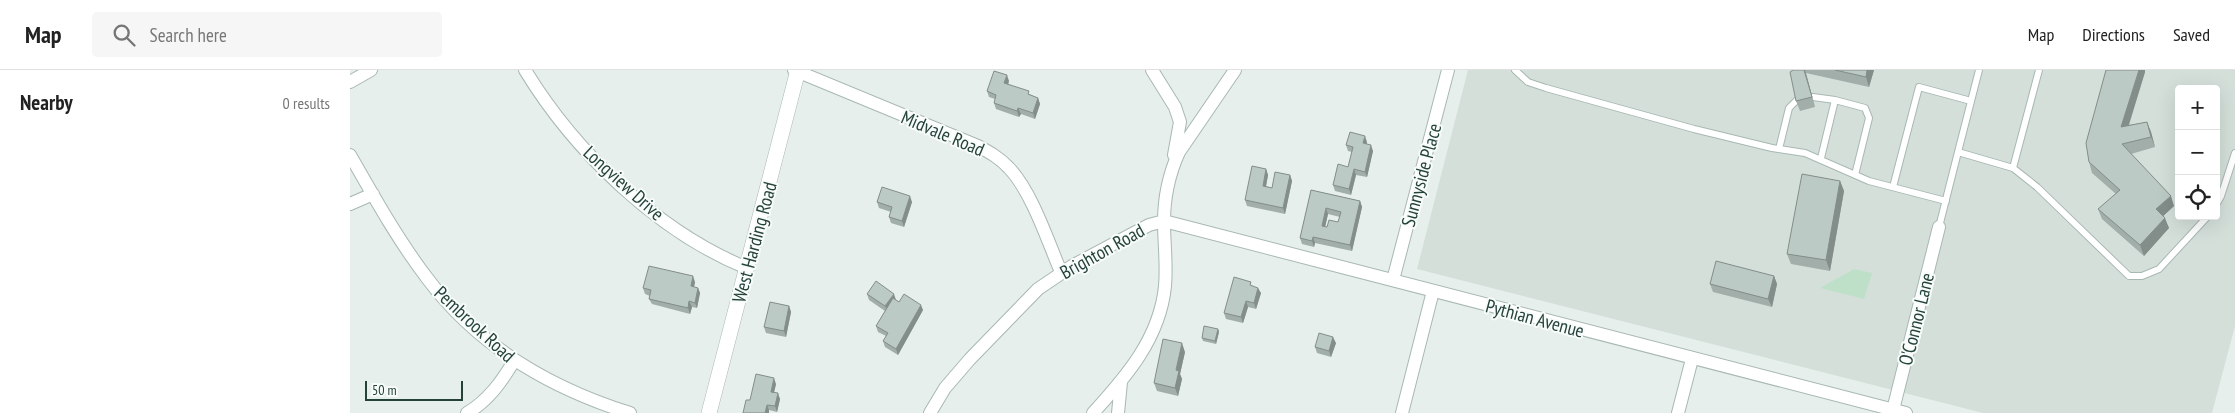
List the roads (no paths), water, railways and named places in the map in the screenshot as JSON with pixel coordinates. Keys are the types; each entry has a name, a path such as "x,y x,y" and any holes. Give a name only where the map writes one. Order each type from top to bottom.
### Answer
{"street":[{"path":"350,82 371,70"},
{"name":"Longview Drive","path":"526,70 555,113 608,173 636,198 703,247 747,268"},
{"path":"1152,70 1175,108 1180,122 1172,167"},
{"name":"Brighton Road","path":"930,413 945,388 976,352 1038,289 1061,272 1149,225 1164,221 1167,190 1172,167 1179,152 1235,70"},
{"name":"Sunnyside Place","path":"1393,280 1448,70"},
{"name":"West Harding Road","path":"709,413 797,71"},
{"name":"Midvale Road","path":"797,71 978,146 995,156 1009,167 1020,181 1061,272"},
{"name":"Pembrook Road","path":"350,155 407,251 428,280 456,311 514,361 560,387 596,402 630,413"},
{"path":"350,204 373,194"},
{"path":"1093,413 1121,382 1143,350 1162,305 1166,262 1164,221"},
{"name":"Pythian Avenue","path":"1164,221 1899,411"},
{"name":"O'Connor Lane","path":"1899,411 1939,227"},
{"path":"1402,413 1433,291"},
{"path":"1678,413 1692,359"},
{"path":"467,413 486,399 501,382 514,361"},
{"path":"1118,413 1121,382"}],"lane":[{"path":"1515,70 1528,82 1546,88 1685,126 1779,149 1806,153 1821,158 1854,175 1946,201"},
{"path":"1939,227 1979,70"},
{"path":"2013,168 2039,70"},
{"path":"1892,187 1919,87 1971,101"},
{"path":"1813,96 1865,108 1869,118 1854,175"},
{"path":"1779,149 1789,108 1798,100"},
{"path":"1821,158 1835,100"},
{"path":"1958,152 2013,168 2037,187 2129,276 2142,276 2159,269 2204,220"},
{"path":"2220,198 2235,154"}]}
